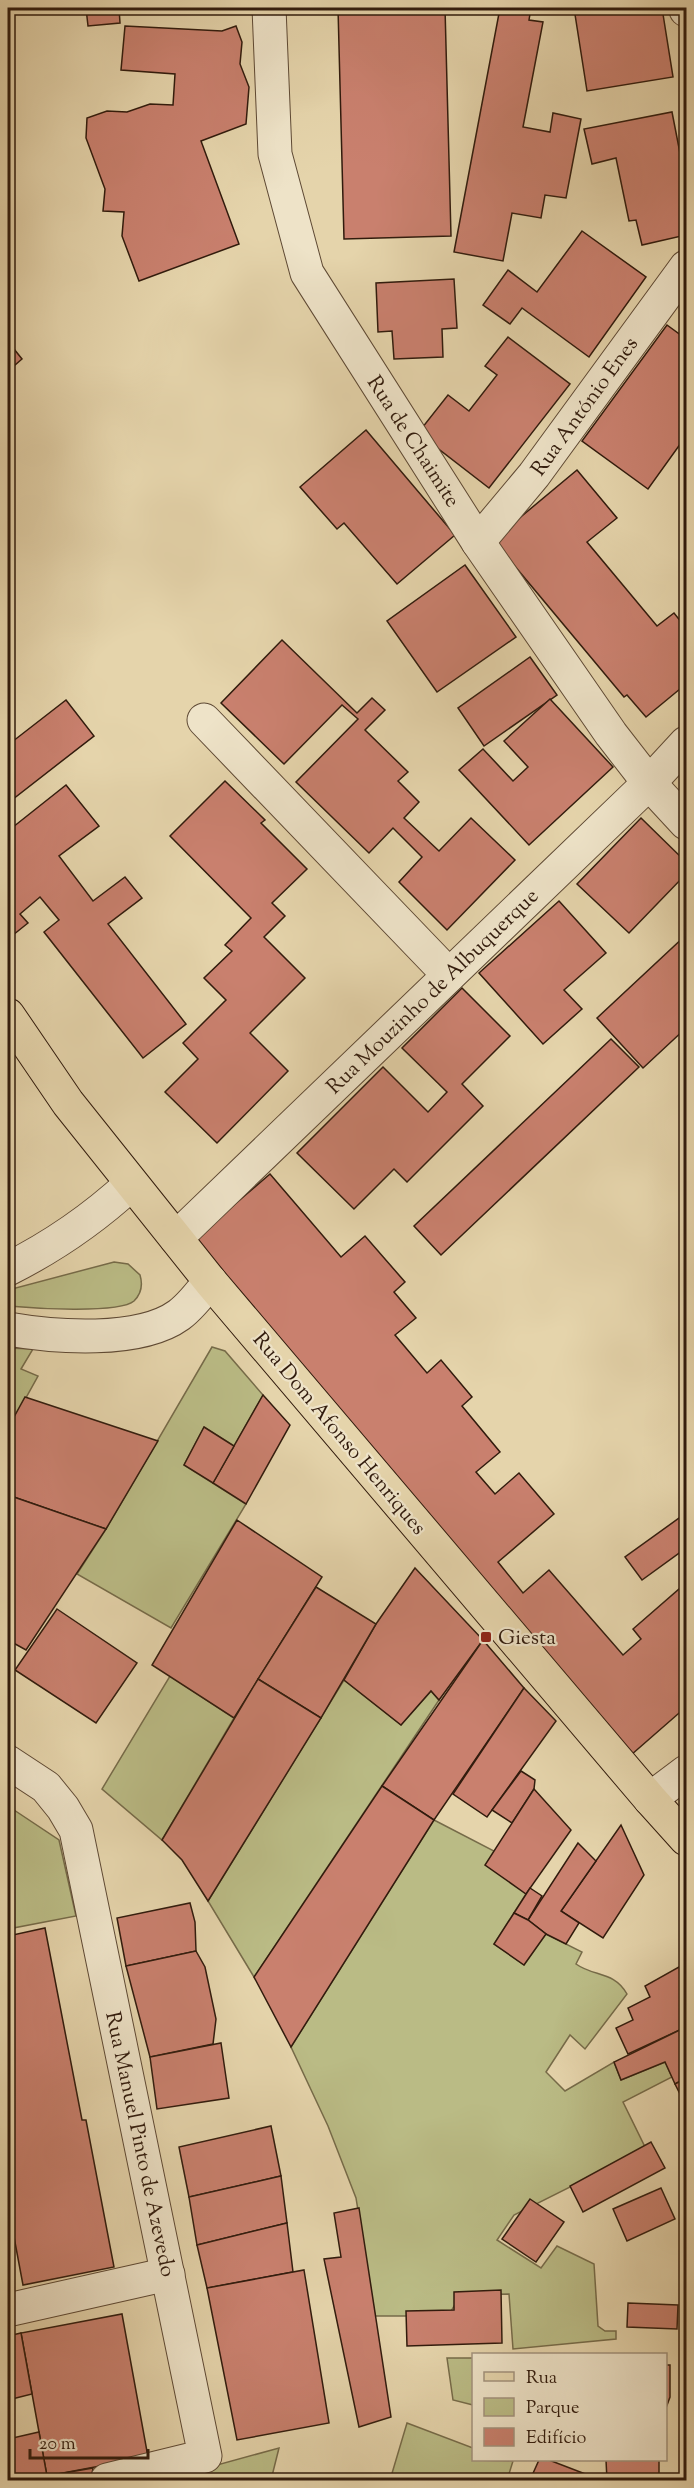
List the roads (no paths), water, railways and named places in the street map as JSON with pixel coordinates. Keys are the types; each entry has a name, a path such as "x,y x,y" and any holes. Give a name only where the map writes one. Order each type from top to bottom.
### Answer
{"main road":[{"name":"Rua Dom Afonso Henriques","path":"8,1016 68,1103 210,1281 687,1839"}],"street":[{"name":"Rua de Chaimite","path":"268,8 275,154 307,273 478,542 611,734 649,783 687,824"},
{"name":"Rua António Enes","path":"478,542 534,475 687,267"},
{"path":"204,720 449,975"},
{"name":"Rua Mouzinho de Albuquerque","path":"176,1238 649,783 687,743"},
{"path":"8,1269 60,1241 87,1222 131,1184"},
{"path":"8,1329 89,1335 132,1332 156,1327 178,1316 210,1281"},
{"name":"Rua Manuel Pinto de Azevedo","path":"8,1762 45,1787 63,1808 76,1830 205,2456 107,2481"},
{"path":"650,1798 687,1772"},
{"path":"8,2310 168,2274"}],"place":[{"name":"Giesta","path":"486,1637"}]}
